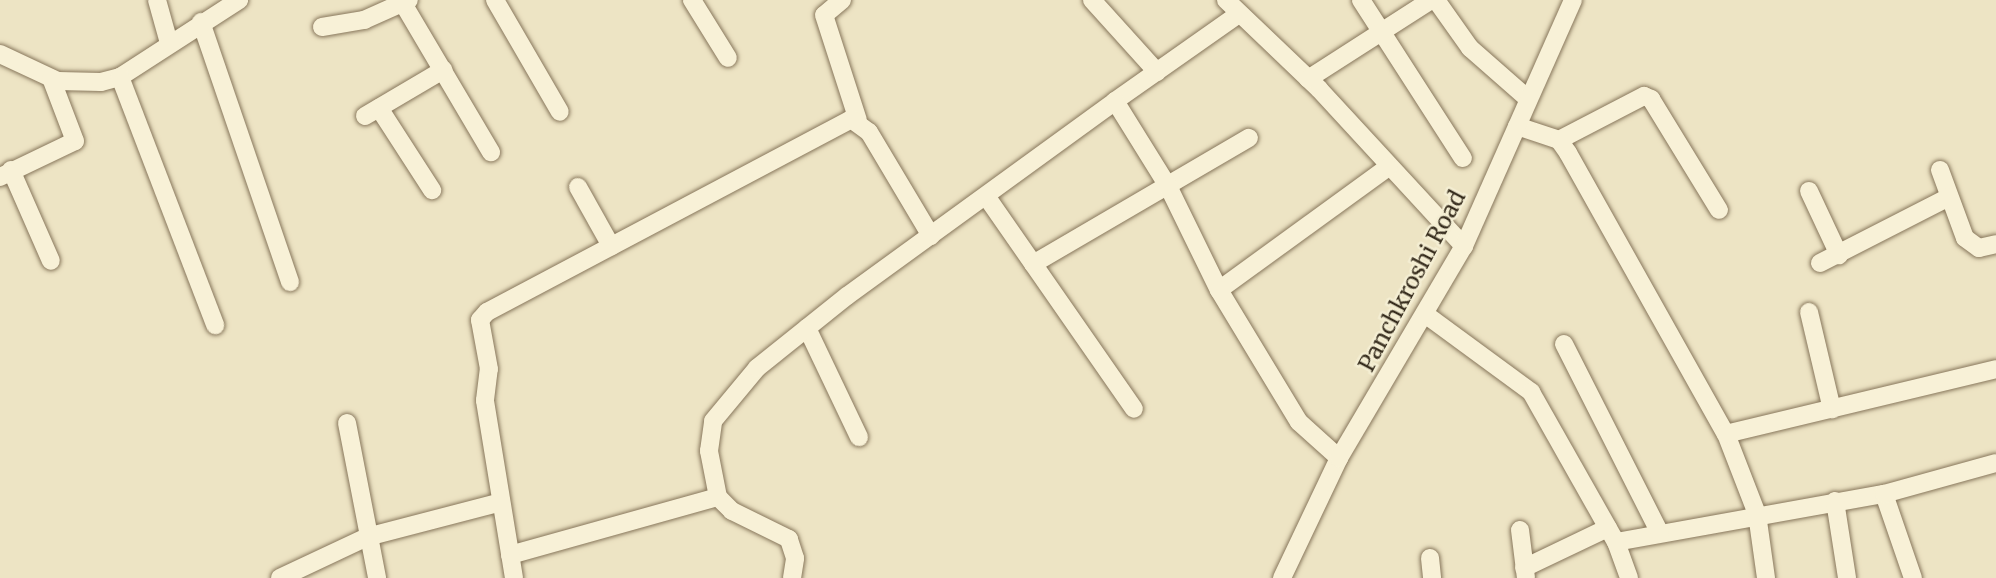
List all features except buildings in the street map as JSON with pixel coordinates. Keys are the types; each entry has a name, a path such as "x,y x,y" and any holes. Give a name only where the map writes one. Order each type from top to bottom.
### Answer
{"street":[{"path":"157,0 169,43"},
{"path":"0,54 51,78 82,84 120,77 201,22 239,0"},
{"path":"495,0 560,113"},
{"path":"692,0 728,58"},
{"path":"842,0 824,15 858,121 931,236"},
{"path":"1092,0 1157,72"},
{"path":"1226,0 1308,79 1464,246"},
{"path":"1361,0 1463,158"},
{"path":"1308,79 1381,29 1434,0 1470,48 1528,99"},
{"path":"322,27 364,20 404,1 491,152"},
{"name":"Panchkroshi Road","path":"1282,578 1339,458 1464,246 1571,1"},
{"path":"792,578 795,558 789,539 732,511 718,497 709,452 713,421 757,368 807,328 1115,101 1239,14"},
{"path":"201,22 290,282"},
{"path":"432,190 372,112 443,70"},
{"path":"120,77 215,325"},
{"path":"51,78 75,141 6,174 51,261"},
{"path":"1559,140 1644,96 1651,99 1719,210"},
{"path":"1115,101 1168,186 1219,290 1299,422 1339,458"},
{"path":"514,578 485,400 489,369 480,320 487,312 831,127 858,121"},
{"path":"1517,126 1559,140 1726,434 1757,514 1766,578"},
{"path":"1033,264 1249,138"},
{"path":"1219,290 1388,167"},
{"path":"1940,170 1949,197 1972,246 1996,244"},
{"path":"578,187 611,246"},
{"path":"1809,191 1839,255"},
{"path":"986,196 1134,409"},
{"path":"1820,263 1949,197"},
{"path":"1809,312 1832,409"},
{"path":"1425,314 1531,393 1612,535 1629,578"},
{"path":"807,328 859,437"},
{"path":"1564,344 1660,533"},
{"path":"1726,434 1996,369"},
{"path":"347,423 377,578"},
{"path":"1520,530 1525,573 1612,535 1660,533 1884,494 1996,463"},
{"path":"1884,494 1913,578"},
{"path":"510,555 718,497"},
{"path":"1836,501 1847,578"},
{"path":"280,578 367,537 501,502"},
{"path":"1430,558 1432,578"}]}
